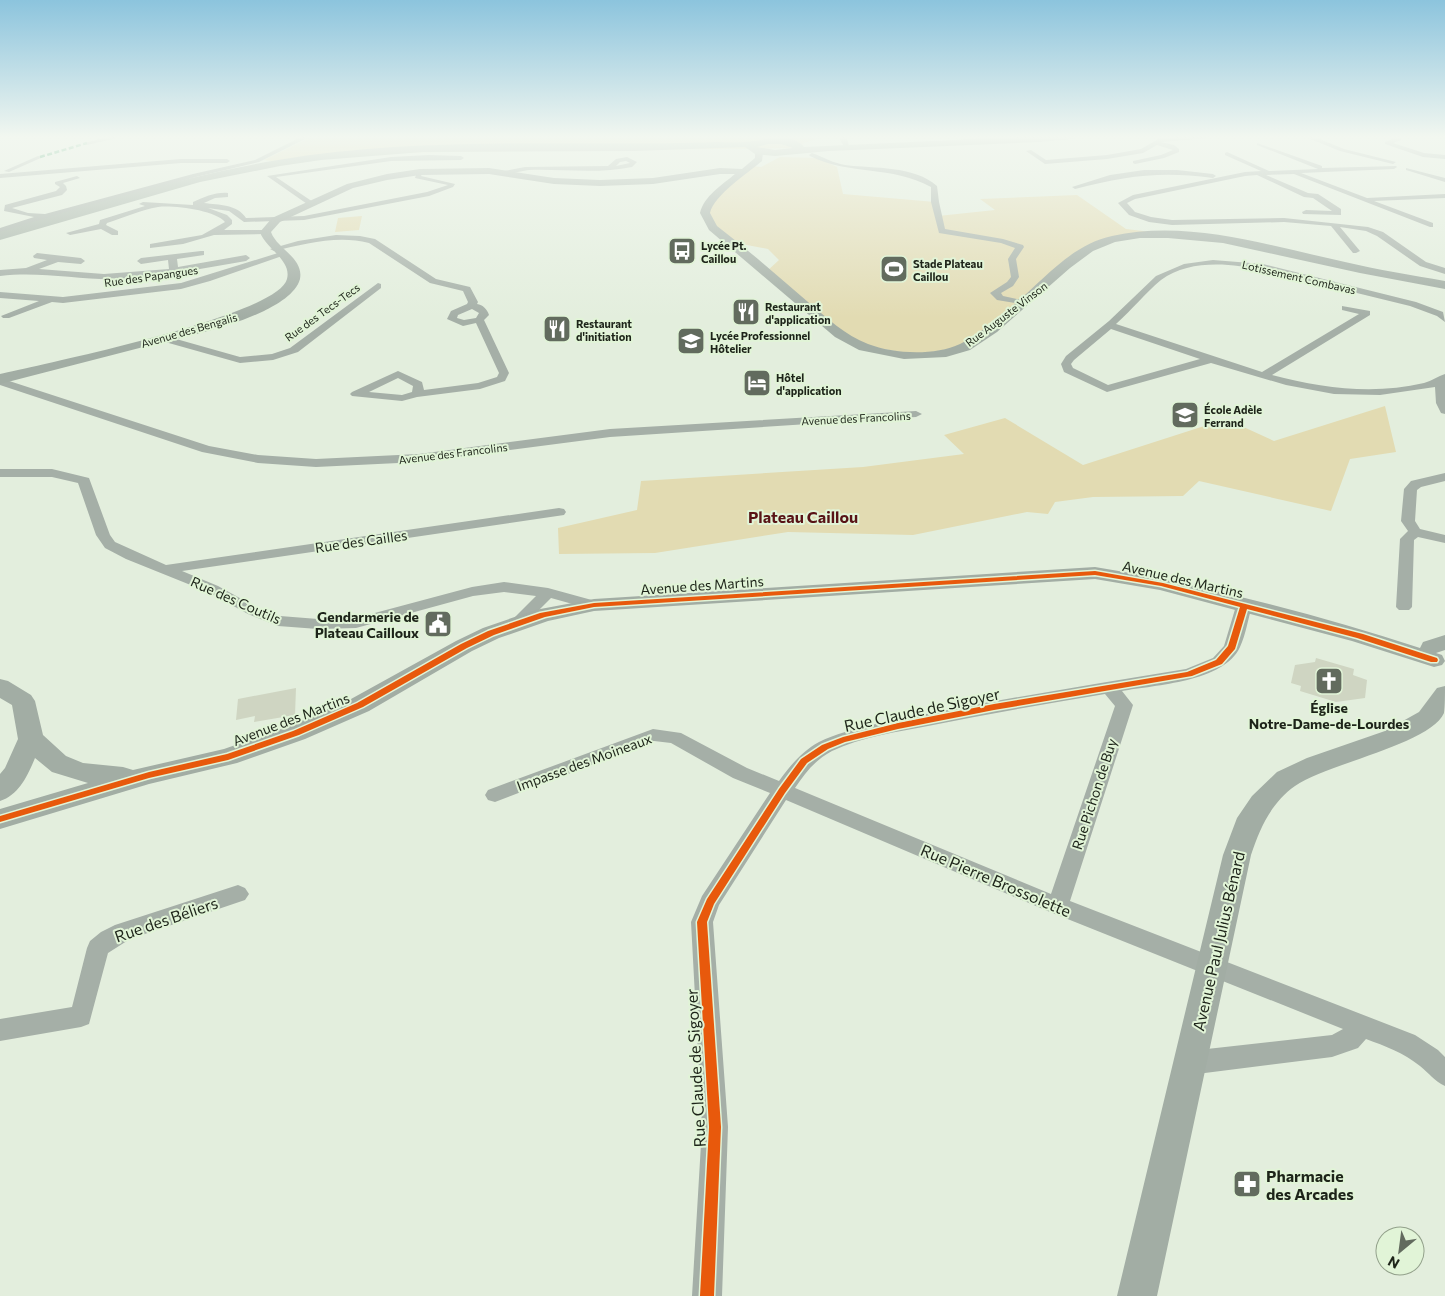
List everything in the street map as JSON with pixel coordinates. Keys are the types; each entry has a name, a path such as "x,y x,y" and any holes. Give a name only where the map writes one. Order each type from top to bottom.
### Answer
{"main road":[{"path":"0,237 134,196"},
{"path":"0,243 73,229 165,196"}],"street":[{"path":"44,196 21,202 8,207 7,210 46,217"},
{"path":"0,230 119,196"},
{"path":"213,196 196,204 231,209 240,214 244,220 276,220 316,216 418,196"},
{"path":"299,196 310,204"},
{"path":"153,246 211,233 265,232 276,220 327,196"},
{"name":"Rue Auguste Vinson","path":"715,196 708,204 705,213 713,228 828,326 854,344 893,354 919,355 958,350 971,344 1087,249 1100,242 1126,236 1177,235 1233,241 1350,267 1445,285"},
{"path":"935,196 942,231 1003,241 1020,247 1012,258 1015,277 1010,284 995,293 1000,298 1023,303"},
{"path":"1135,196 1122,203 1128,210 1136,215 1164,222 1196,224 1286,220 1376,231 1422,264 1445,271"},
{"path":"1293,211 1338,213 1338,211 1316,196"},
{"path":"1355,196 1430,225"},
{"path":"1364,200 1435,196"},
{"path":"143,204 199,208 218,213 228,219 227,225 211,233"},
{"path":"102,226 103,222 159,204"},
{"path":"1267,220 1276,211"},
{"path":"18,225 26,220 28,215"},
{"path":"62,223 73,229 102,226 116,233"},
{"path":"1334,225 1356,251"},
{"name":"Avenue des Bengalis","path":"0,380 233,319 264,306 277,297 292,282 294,277 293,265 266,238 265,232"},
{"path":"278,252 323,239 362,238 372,242 433,281 467,289 473,302 471,306"},
{"name":"Rue des Papangues","path":"0,273 24,271 118,276 174,270 278,252"},
{"name":"Rue des Papangues","path":"0,295 70,300 182,286 207,279 278,252"},
{"name":"Rue des Papangues","path":"141,261 200,253"},
{"name":"Rue des Papangues","path":"37,256 81,261"},
{"name":"Rue des Papangues","path":"172,258 174,270"},
{"name":"Rue des Papangues","path":"24,271 57,259"},
{"name":"Lotissement Combavas","path":"1212,359 1107,389 1068,370 1066,364 1070,358 1110,325 1163,274 1192,266 1219,262 1263,267 1404,302 1440,314 1445,319"},
{"name":"Rue Auguste Vinson","path":"1350,267 1426,290 1445,298"},
{"path":"1426,290 1435,285 1445,285"},
{"name":"Rue des Tecs-Tecs","path":"162,338 240,360 273,357 294,350 378,286"},
{"name":"Rue des Papangues","path":"6,316 50,300"},
{"path":"471,306 484,312 484,315 478,320 463,323 452,319 454,313 471,306"},
{"name":"Lotissement Combavas","path":"1263,376 1367,313 1345,308"},
{"path":"416,394 419,388 418,384 398,374 356,394 402,398 416,394 480,386 501,379 504,373 478,320"},
{"path":"1110,325 1263,376 1302,387 1362,393 1388,392 1427,386 1442,379 1442,403 1445,411"},
{"name":"Avenue des Francolins","path":"0,380 206,449 258,458 316,463 419,458 610,433 916,414"},
{"name":"Rue des Coutils","path":"0,473 52,473 84,481 103,535 110,545 131,556 213,589 253,611 278,621 318,624 356,623 472,592 504,587 548,593 594,605"},
{"path":"1445,477 1416,484 1411,490 1408,521 1415,532 1445,539"},
{"name":"Rue des Cailles","path":"164,569 559,512"},
{"path":"1404,607 1406,539 1415,532"},
{"path":"213,589 210,574 215,566 241,558"},
{"name":"Avenue des Martins","path":"0,818 149,775 228,757 296,733 360,705 464,646 517,623 569,609 594,605 1095,573 1161,584 1360,636 1441,666"},
{"path":"517,623 548,593"},
{"name":"Rue Claude de Sigoyer","path":"707,1296 715,1127 702,922 710,902 782,791 804,761 825,747 843,740 898,726 984,709 1190,674 1219,662 1232,647 1244,606"},
{"name":"Avenue Paul Julius Bénard","path":"1137,1296 1211,966 1237,855 1247,825 1261,803 1286,779 1294,774 1394,737 1428,718 1441,666"},
{"path":"0,687 23,701 31,739 16,773 0,791"},
{"name":"Rue Pichon de Buy","path":"1058,906 1124,705 1109,688"},
{"name":"Impasse des Moineaux","path":"495,795 653,735 675,737 740,773 782,791"},
{"path":"31,739 60,765 88,774 110,777 149,775"},
{"name":"Rue Pierre Brossolette","path":"782,791 1058,906 1406,1043 1429,1058 1445,1074"},
{"name":"Rue des Béliers","path":"0,1030 81,1016 98,948 109,939 123,932 238,894"},
{"path":"1189,1063 1332,1046 1349,1040 1362,1025"}],"shaded area":[{"path":"717,196 872,196 935,202 938,216 995,210 980,199 1079,196 1126,229 1177,235 1158,234 1100,243 971,344 919,355 854,344 766,272 779,260 768,249 731,242 713,228 708,204"},
{"path":"362,216 359,230 335,232 338,218"},
{"path":"1385,406 1396,452 1350,459 1331,511 1199,481 1183,496 1093,497 1055,502 1048,514 1027,512 913,535 788,532 655,553 559,554 558,528 637,510 641,481 863,467 964,454 944,435 1005,418 1083,465 1226,419 1274,441"}],"building":[{"name":"Église Notre-Dame-de-Lourdes","path":"1316,658 1354,669 1353,675 1367,680 1365,698 1336,702 1300,691 1301,686 1291,683 1295,665 1315,662"},
{"path":"296,688 295,715 254,722 255,716 236,720 238,699"}],"cycle path":[{"path":"0,819 149,775 228,757 296,733 360,705 464,646 491,633 543,615 594,605 1095,573 1161,584 1360,636 1434,660"},
{"path":"707,1296 715,1127 702,922 710,902 782,791 804,761 825,747 843,740 898,726 994,707 1189,674 1219,662 1232,647 1244,606"}],"place":[{"name":"Lycée Pt. Caillou","path":"682,251"},
{"name":"Stade Plateau Caillou","path":"894,269"},
{"name":"Restaurant d'application","path":"746,312"},
{"name":"Restaurant d'initiation","path":"557,329"},
{"name":"Lycée Professionnel Hôtelier","path":"691,341"},
{"name":"Hôtel d'application","path":"757,383"},
{"name":"École Adèle Ferrand","path":"1185,415"},
{"name":"Gendarmerie de Plateau Cailloux","path":"438,624"},
{"name":"Église Notre-Dame-de-Lourdes","path":"1329,681"},
{"name":"Pharmacie des Arcades","path":"1247,1184"}],"district":[{"name":"Plateau Caillou","path":"803,516"}]}
